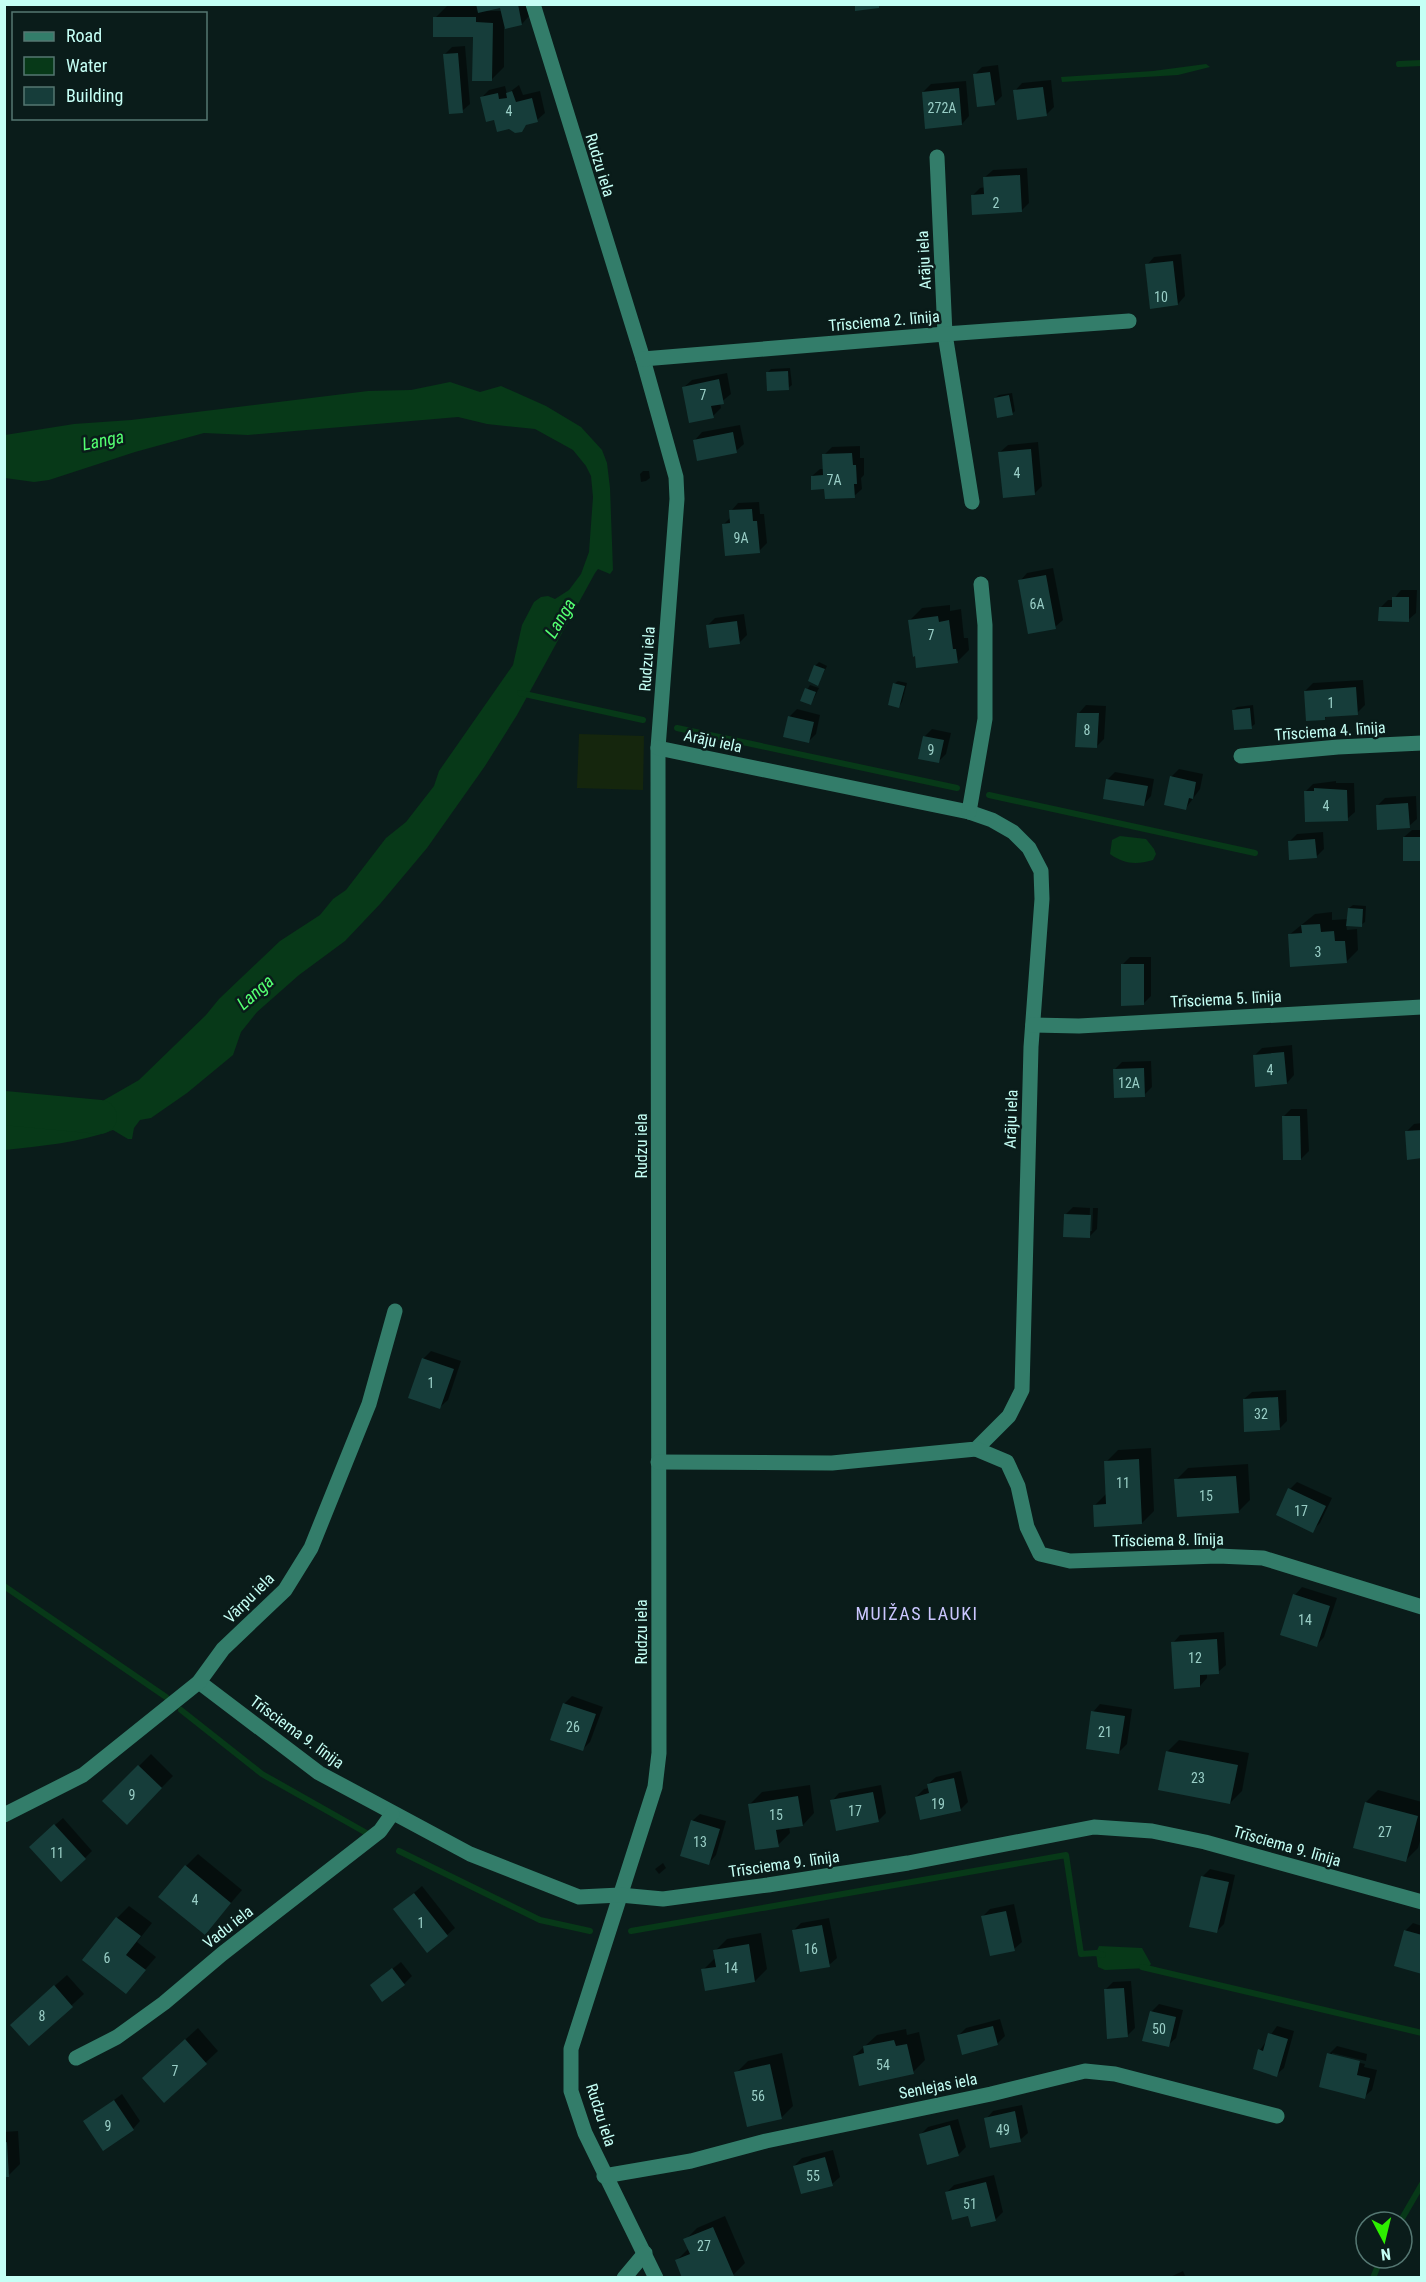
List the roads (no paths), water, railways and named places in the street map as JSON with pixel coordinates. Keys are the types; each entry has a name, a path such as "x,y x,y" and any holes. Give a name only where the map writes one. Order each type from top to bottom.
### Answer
{"street":[{"name":"Rudzu iela","path":"532,4 643,359 674,469 677,499 658,748 659,1753 655,1787 571,2049 571,2091 585,2133 604,2176 656,2277"},
{"name":"Arāju iela","path":"937,157 945,334 972,502"},
{"name":"Trīsciema 2. līnija","path":"643,359 1129,321"},
{"path":"969,812 985,719 985,625 981,584"},
{"name":"Trīsciema 4. līnija","path":"1241,756 1422,743"},
{"name":"Arāju iela","path":"658,748 969,812 992,820 1013,832 1029,848 1041,872 1042,899 1031,1059 1022,1390 1009,1416 976,1449"},
{"name":"Trīsciema 5. līnija","path":"1034,1025 1079,1026 1422,1007"},
{"name":"Vārpu iela","path":"4,1815 83,1774 199,1682 223,1649 285,1590 311,1548 369,1404 395,1311"},
{"path":"658,1462 832,1462 976,1449"},
{"name":"Trīsciema 8. līnija","path":"976,1449 1006,1462 1018,1486 1027,1527 1040,1554 1070,1561 1218,1556 1263,1558 1422,1607"},
{"name":"Trīsciema 9. līnija","path":"199,1682 319,1773 470,1854 579,1897 620,1895 663,1899 768,1886 908,1863 1094,1827 1152,1831 1205,1842 1422,1902"},
{"name":"Vadu iela","path":"76,2058 117,2037 164,2003 222,1954 380,1831 392,1814"},
{"name":"Senlejas iela","path":"604,2176 691,2161 766,2141 991,2094 1084,2071 1115,2074 1276,2116"},
{"path":"624,2277 645,2253"}],"water":[{"path":"1206,64 1210,67 1178,75 1062,82 1061,77 1153,71"},
{"path":"450,382 480,392 501,386 546,406 581,427 602,450 607,463 610,488 613,570 610,574 598,569 595,573 517,715 485,766 427,848 345,941 299,975 257,1012 241,1032 233,1055 187,1093 151,1118 140,1120 134,1128 132,1139 113,1130 73,1141 5,1150 5,1110 10,1114 21,1116 81,1109 99,1103 139,1080 280,941 320,915 333,899 346,890 386,838 406,822 434,786 439,771 513,665 522,625 534,602 541,597 548,596 555,599 569,590 581,574 589,552 593,497 591,476 573,450 535,429 487,424 458,417 248,435 204,433 135,452 49,480 34,482 5,478 5,435 74,424 131,420 368,391 411,390"},
{"path":"1120,836 1146,839 1156,854 1153,860 1130,863 1110,854 1112,840"},
{"path":"1099,1946 1142,1948 1151,1964 1148,1968 1105,1970 1098,1967 1096,1953"}],"waterway":[{"path":"1399,64 1422,63"},
{"path":"520,693 643,720"},
{"path":"677,728 957,788"},
{"path":"989,795 1255,853"},
{"name":"Langa","path":"4,1108 100,1117"},
{"path":"4,1586 166,1697"},
{"path":"181,1710 262,1774 370,1835"},
{"path":"399,1851 540,1920 590,1931"},
{"path":"631,1931 1066,1855 1081,1954 1103,1955"},
{"path":"1142,1967 1422,2033"},
{"path":"1407,2210 1422,2184"},
{"path":"1373,2278 1376,2270"}],"district":[{"name":"MUIŽAS LAUKI","path":"917,1613"}]}
